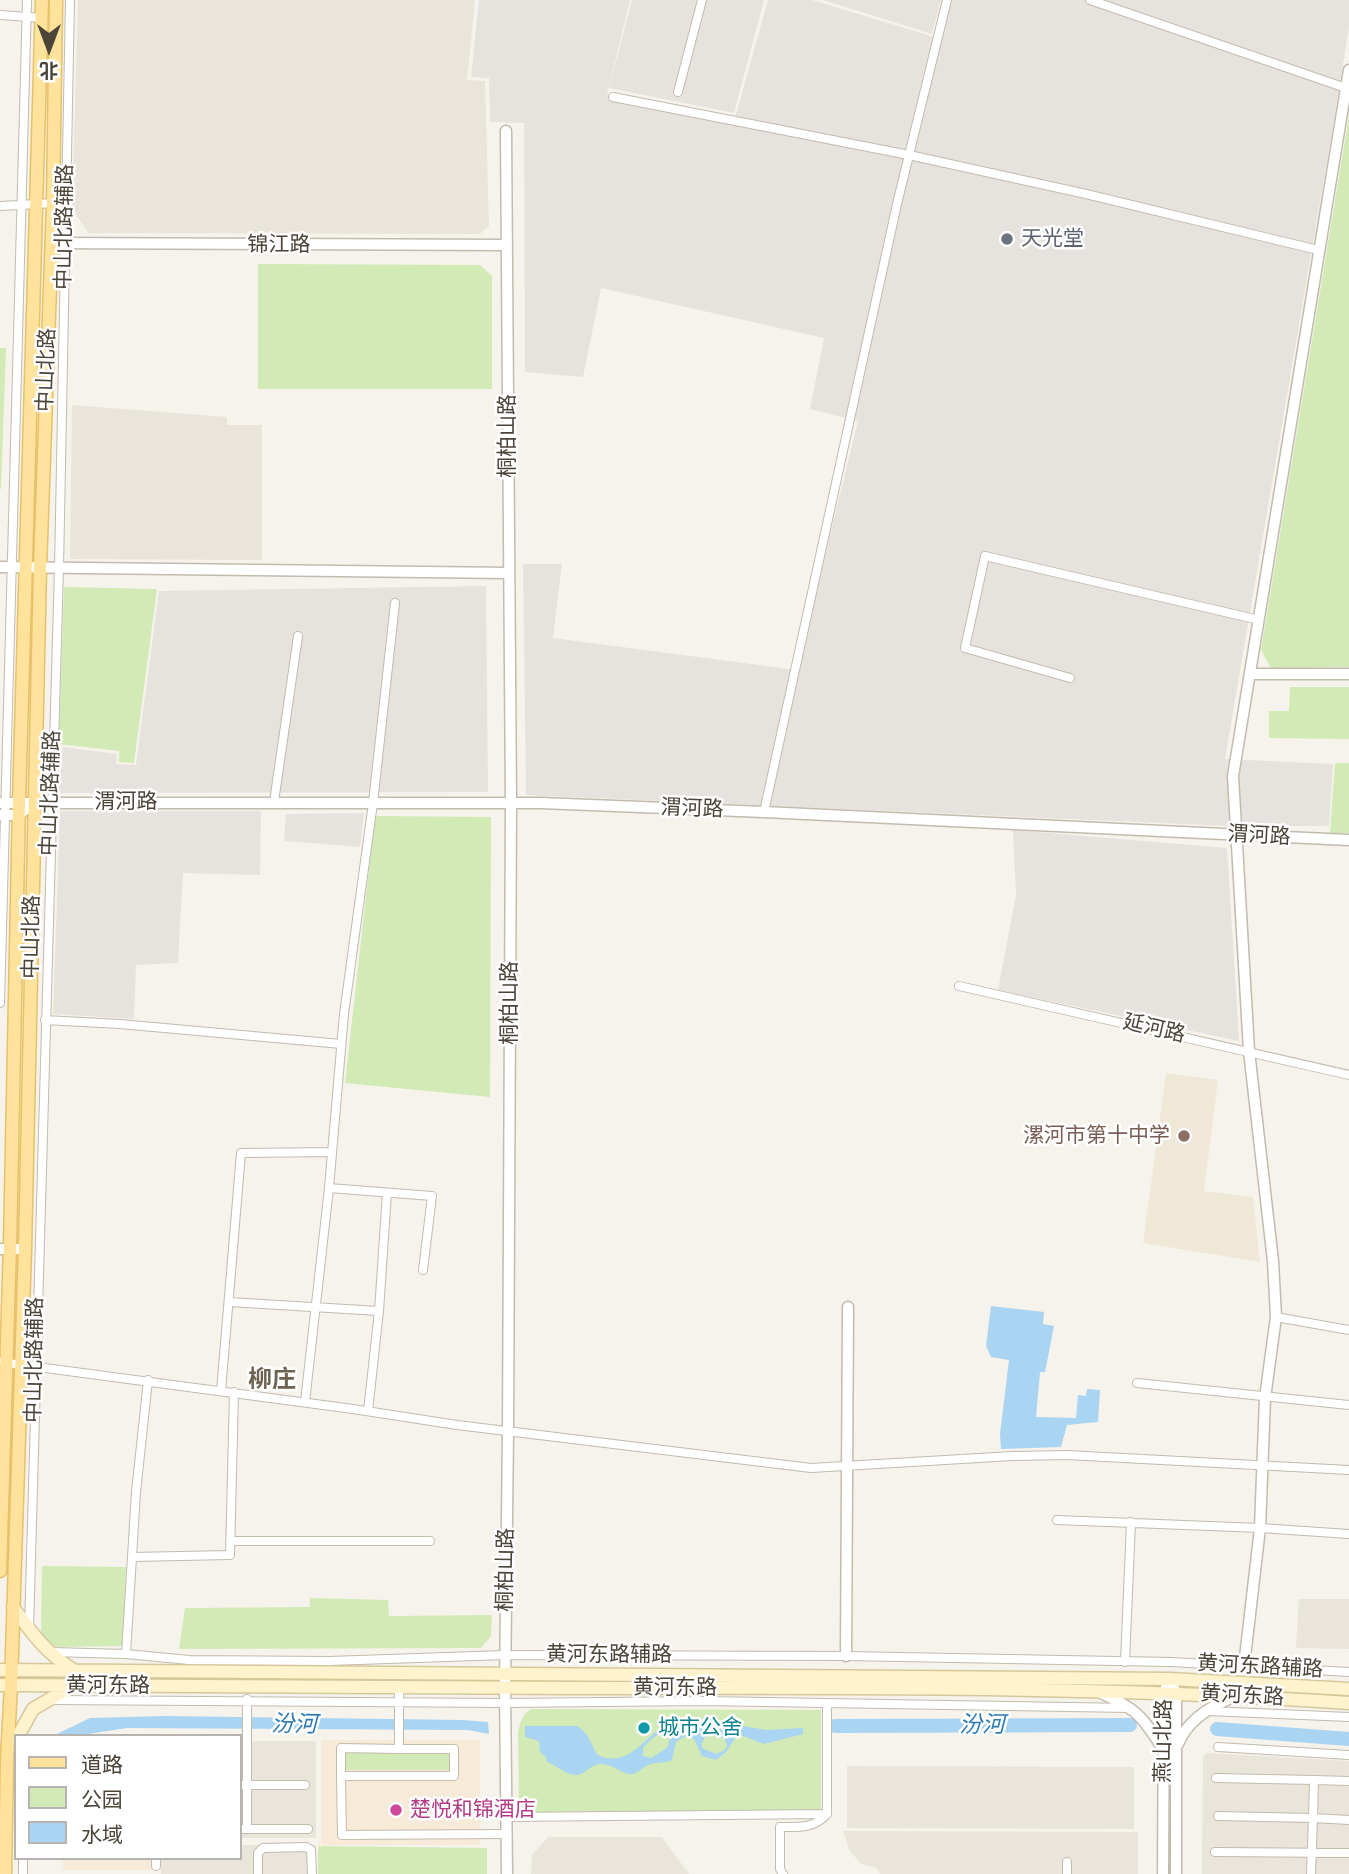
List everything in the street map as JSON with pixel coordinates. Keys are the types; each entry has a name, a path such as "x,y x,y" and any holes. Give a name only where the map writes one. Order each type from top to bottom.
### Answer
{"main road":[{"name":"中山北路","path":"0,1571 8,809 36,203 42,0"},
{"name":"中山北路","path":"5,1874 6,1670 13,1608 28,1366 25,1255 40,568 51,243 59,203 56,0"},
{"path":"13,1608 48,1652 76,1671"},
{"name":"黄河东路","path":"6,1670 1170,1679 1349,1689"},
{"name":"黄河东路","path":"6,1685 907,1688 1239,1695 1349,1703"},
{"path":"20,1734 33,1709 73,1686"},
{"path":"6,1760 14,1746"}],"street":[{"name":"中山北路辅路","path":"19,568 22,203 27,0"},
{"name":"中山北路辅路","path":"29,1629 28,1366 51,803 65,244 59,203 70,0"},
{"path":"678,92 702,0"},
{"path":"764,812 909,155 947,0"},
{"path":"1090,0 1346,88"},
{"path":"0,15 41,18"},
{"path":"1244,1666 1260,1528 1265,1398 1276,1317 1273,1261 1249,1051 1233,776 1349,70"},
{"path":"613,97 909,155 1318,250"},
{"name":"桐柏山路","path":"506,131 511,803 505,1655 507,1874"},
{"path":"0,206 59,203"},
{"name":"锦江路","path":"51,243 507,244"},
{"path":"1070,678 965,648 985,555 1259,620"},
{"path":"0,567 509,573"},
{"path":"305,1402 329,1188 341,1044 373,803 395,603"},
{"path":"274,802 298,636"},
{"path":"1250,674 1349,674"},
{"name":"渭河路","path":"8,809 35,802 511,803 764,812 1349,840"},
{"path":"0,1003 8,809"},
{"name":"延河路","path":"959,986 1349,1075"},
{"path":"44,1020 341,1044"},
{"path":"221,1391 241,1153 332,1152"},
{"path":"329,1188 432,1196 423,1270"},
{"path":"368,1411 379,1311 387,1193"},
{"path":"5,1255 25,1255"},
{"path":"229,1302 379,1311"},
{"path":"846,1656 848,1307"},
{"path":"1276,1317 1349,1331"},
{"path":"3,1362 508,1431 811,1468 1067,1455 1349,1470"},
{"path":"126,1654 136,1492 148,1380"},
{"path":"1137,1383 1349,1405"},
{"path":"132,1558 230,1555 234,1392"},
{"path":"1057,1520 1349,1534"},
{"path":"1125,1662 1131,1522"},
{"path":"230,1541 430,1541"},
{"name":"黄河东路辅路","path":"48,1652 126,1654 189,1660 315,1661 505,1655 846,1656 1171,1662 1349,1672"},
{"name":"黄河东路辅路","path":"1170,1679 1171,1662"},
{"name":"燕山北路","path":"1163,1874 1170,1679"},
{"path":"247,1687 243,1829 308,1829"},
{"path":"399,1688 400,1749"},
{"path":"1096,1691 1133,1708 1169,1750 1194,1721 1239,1695"},
{"path":"45,1700 505,1703 704,1701 1017,1704 1066,1708 1133,1708"},
{"path":"783,1874 780,1869 780,1827 804,1827 820,1823 827,1814 827,1704"},
{"path":"1208,1711 1349,1717"},
{"path":"1218,1747 1349,1755"},
{"path":"341,1776 454,1776 454,1749 341,1748 341,1776 342,1835 506,1834"},
{"name":"燕山北路","path":"1169,1750 1176,1874"},
{"path":"1216,1778 1349,1781"},
{"path":"1311,1874 1314,1780"},
{"path":"243,1785 305,1785"},
{"path":"506,1817 827,1814"},
{"path":"1218,1816 1349,1820"},
{"path":"258,1874 258,1853 262,1847 311,1850 312,1874"},
{"path":"1215,1852 1349,1853"},
{"path":"1067,1862 1067,1874"}],"shaded area":[{"path":"78,0 475,0 467,80 485,81 489,226 480,234 88,233 72,208"},
{"path":"479,0 630,0 607,95 735,118 768,0 812,0 941,39 952,0 1349,0 1349,27 1339,90 1225,759 1333,764 1329,826 1228,826 526,795 523,564 562,564 553,638 797,670 858,421 810,409 824,338 601,288 583,377 525,372 524,123 490,122 489,78 471,77"},
{"path":"632,0 764,0 734,113 609,88"},
{"path":"823,0 941,0 932,34"},
{"path":"72,405 227,417 227,425 262,425 262,560 70,559"},
{"path":"486,586 488,792 58,793 63,747 117,754 116,764 136,765 159,591"},
{"path":"60,811 261,811 260,875 183,873 178,963 136,965 134,1019 53,1014"},
{"path":"364,813 360,847 284,841 286,814"},
{"path":"1013,830 1227,848 1239,1041 998,990 1016,895"},
{"name":"漯河市第十中学","path":"1166,1073 1218,1080 1204,1191 1253,1197 1260,1262 1143,1243"},
{"path":"1299,1599 1349,1599 1349,1649 1296,1648"},
{"path":"321,1740 480,1740 480,1845 321,1845"},
{"path":"242,1741 316,1741 316,1838 242,1838"},
{"path":"1206,1753 1349,1761 1349,1874 1202,1874 1203,1758"},
{"path":"847,1766 1134,1767 1134,1829 847,1828"},
{"path":"843,1831 1138,1832 1138,1874 880,1874 877,1868 861,1864 850,1851"},
{"path":"548,1837 662,1837 689,1874 531,1874 532,1855"},
{"path":"242,1845 316,1845 316,1874 161,1874 161,1860 242,1860"},
{"path":"63,1860 159,1860 159,1870 63,1870"}],"green space":[{"path":"1349,116 1349,667 1271,668 1261,650"},
{"path":"258,264 480,265 492,276 492,389 258,389"},
{"path":"0,348 6,348 1,489 0,489"},
{"path":"64,587 157,589 134,763 119,762 119,751 59,744"},
{"path":"1290,687 1349,687 1349,739 1269,738 1269,711 1289,711"},
{"path":"1335,763 1349,763 1349,833 1330,833"},
{"path":"375,816 491,817 490,1097 345,1083"},
{"path":"42,1566 126,1567 123,1646 58,1647 48,1643 41,1634"},
{"path":"310,1598 388,1600 389,1616 492,1615 491,1636 481,1648 179,1649 185,1608 310,1607"},
{"path":"532,1709 821,1710 821,1811 519,1812 518,1732 524,1715"},
{"path":"343,1753 451,1753 451,1770 343,1770"},
{"path":"318,1846 487,1848 487,1874 318,1874"}],"water":[{"path":"991,1306 1044,1312 1043,1324 1054,1326 1045,1372 1040,1372 1036,1417 1076,1418 1078,1395 1086,1396 1087,1389 1100,1390 1098,1422 1067,1425 1061,1447 1001,1449 1000,1434 1009,1360 991,1357 986,1346"},
{"path":"164,1716 463,1720 488,1722 489,1734 468,1730 127,1728 88,1734 57,1734 90,1718"},
{"path":"668,1725 711,1726 726,1731 742,1726 767,1730 803,1728 803,1734 764,1744 738,1734 726,1752 716,1760 702,1756 694,1739 684,1737 676,1742 672,1760 649,1764 632,1774 601,1764 577,1775 547,1762 540,1752 539,1741 525,1737 525,1726 577,1726 586,1734 597,1754 611,1758 629,1754","holes":["668,1732 671,1735 667,1748 651,1758 643,1756 643,1748 651,1740","714,1735 724,1738 727,1745 725,1750 716,1754 702,1748 705,1737"]}],"waterway":[{"name":"汾河","path":"835,1726 1130,1725"},
{"name":"汾河","path":"1217,1729 1349,1739"}],"place":[{"name":"天光堂","path":"1007,239"},
{"name":"漯河市第十中学","path":"1184,1136"},
{"name":"城市公舍","path":"644,1728"},
{"name":"楚悦和锦酒店","path":"396,1810"}],"district":[{"name":"柳庄","path":"272,1380"}]}
